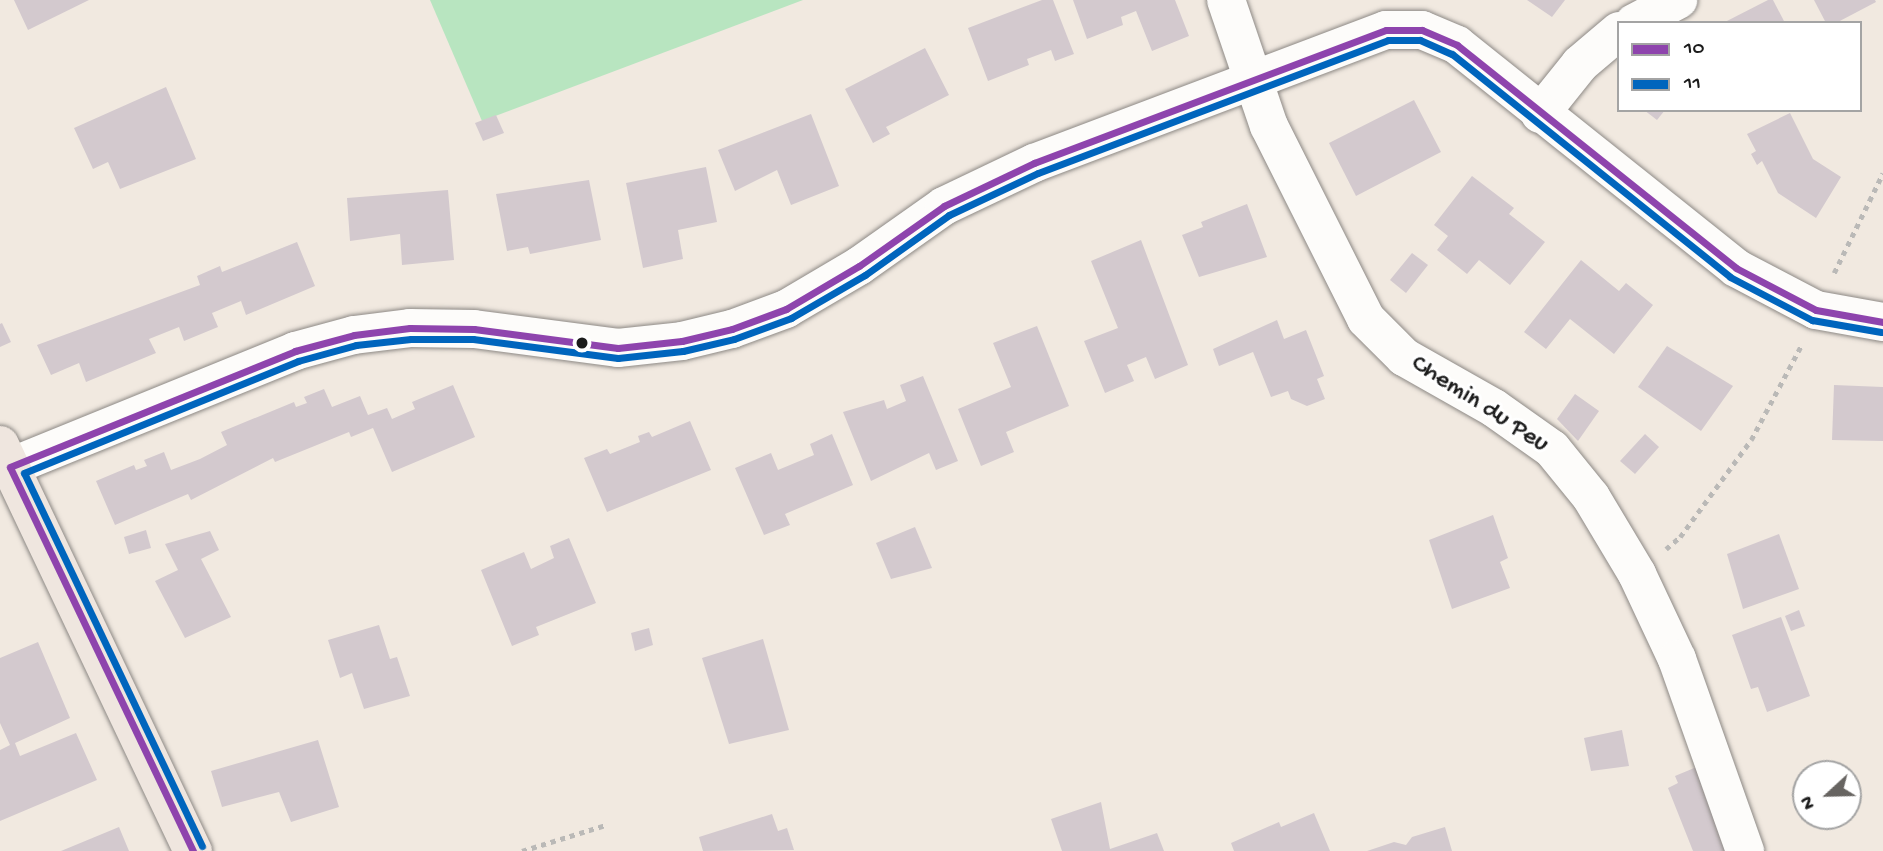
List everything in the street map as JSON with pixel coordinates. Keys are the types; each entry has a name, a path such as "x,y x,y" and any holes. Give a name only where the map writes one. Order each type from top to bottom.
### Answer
{"main road":[{"path":"5,456 193,851"}],"street":[{"name":"Chemin du Peu","path":"1226,0 1251,82 1269,126 1366,319 1404,357 1494,408 1552,449 1591,498 1637,574 1677,659 1745,851"},
{"path":"1638,21 1678,0"},
{"path":"5,456 295,351 354,335 410,328 474,329 618,348 682,341 732,329 786,309 859,266 944,206 1034,163 1423,15 1539,114 1736,268 1816,310 1883,322"},
{"path":"1539,114 1580,64 1617,33"}],"path":[{"path":"1637,574 1680,537 1751,440 1787,378 1816,310 1883,173"},
{"path":"522,851 606,825"}],"green space":[{"path":"430,0 803,0 482,121"}],"building":[{"path":"14,0 89,0 28,30"},
{"path":"1042,0 1053,0 1074,54 1055,61 1051,50 1027,59 1029,65 988,81 968,28"},
{"path":"1073,0 1175,0 1189,36 1152,51 1136,11 1121,17 1123,25 1087,39"},
{"path":"1527,0 1565,0 1552,17"},
{"path":"1773,0 1784,21 1727,21"},
{"path":"1814,0 1876,2 1840,21 1825,21"},
{"path":"925,48 949,95 886,127 890,134 873,143 845,89"},
{"path":"166,87 196,159 120,189 108,162 93,169 74,128"},
{"path":"1414,100 1441,152 1356,196 1329,143"},
{"path":"1647,112 1663,112 1657,120"},
{"path":"1790,113 1813,159 1841,177 1816,218 1778,193 1762,161 1757,165 1751,154 1756,151 1747,134"},
{"path":"811,114 839,186 791,205 777,170 735,191 718,150"},
{"path":"496,115 504,133 483,141 475,123"},
{"path":"706,167 717,222 678,230 683,259 643,268 626,183"},
{"path":"1472,176 1514,208 1509,214 1545,242 1510,285 1479,260 1467,274 1437,250 1448,236 1434,225"},
{"path":"589,180 601,240 530,254 528,247 507,251 496,194"},
{"path":"448,190 454,260 402,265 400,234 350,241 347,198"},
{"path":"1247,204 1267,257 1199,277 1182,235 1203,227 1201,222"},
{"path":"1141,240 1188,365 1155,379 1146,357 1127,365 1134,381 1105,393 1084,341 1118,328 1091,261"},
{"path":"297,242 315,286 246,315 241,301 212,313 218,327 184,341 179,327 149,339 156,353 86,382 79,363 51,375 37,345 200,285 197,276 220,266 222,272"},
{"path":"1412,253 1428,265 1406,293 1390,280"},
{"path":"1581,260 1619,291 1626,283 1653,305 1614,354 1570,319 1546,349 1524,332"},
{"path":"1277,320 1284,339 1306,330 1324,376 1317,379 1325,399 1307,406 1291,399 1288,391 1271,397 1253,352 1219,366 1213,349"},
{"path":"2,323 11,342 0,347 0,324"},
{"path":"1037,326 1069,406 1006,432 1014,452 981,466 958,409 1011,387 993,343"},
{"path":"1667,346 1733,386 1701,431 1638,387"},
{"path":"923,376 958,461 936,470 929,453 871,481 843,412 884,400 887,409 906,401 900,385"},
{"path":"453,385 475,437 392,472 373,428 351,437 349,432 275,462 273,458 191,500 188,494 115,525 96,481 134,465 136,470 147,466 144,460 164,452 171,470 200,459 227,445 221,432 294,402 296,407 307,403 304,397 324,389 332,407 360,396 368,415 387,408 392,419 415,409 412,402"},
{"path":"1834,385 1883,387 1883,441 1832,440"},
{"path":"1575,394 1599,411 1578,441 1557,419"},
{"path":"690,421 711,470 607,512 584,458 607,449 610,454 640,442 638,436 649,432 652,437"},
{"path":"832,434 853,485 785,514 790,525 764,535 735,468 771,453 778,470 814,455 810,444"},
{"path":"1645,434 1659,447 1635,474 1620,461"},
{"path":"1493,515 1508,558 1500,562 1510,588 1452,609 1429,540"},
{"path":"915,527 932,568 891,579 876,543"},
{"path":"146,530 151,548 129,554 124,537"},
{"path":"210,531 219,550 201,559 231,617 185,638 155,581 178,570 165,544"},
{"path":"1779,534 1799,589 1743,609 1727,554"},
{"path":"569,538 596,603 536,627 539,635 512,646 481,570 524,552 531,569 554,558 550,546"},
{"path":"1799,610 1805,626 1791,631 1785,616"},
{"path":"1781,617 1810,696 1767,712 1758,687 1751,689 1732,635"},
{"path":"379,625 390,659 397,657 410,696 364,709 352,673 340,678 328,640"},
{"path":"649,628 653,645 635,651 631,633"},
{"path":"763,639 789,730 729,744 702,658"},
{"path":"38,642 70,718 15,743 20,756 76,733 97,780 0,821 0,750 10,745 0,723 0,658"},
{"path":"1622,730 1629,766 1591,771 1584,738"},
{"path":"318,740 339,807 291,822 279,792 222,807 211,771"},
{"path":"1699,766 1729,851 1693,851 1668,788 1678,783 1675,776"},
{"path":"1101,802 1110,849 1157,833 1164,851 1062,851 1051,819"},
{"path":"1314,813 1330,851 1234,851 1231,843 1279,822 1281,827"},
{"path":"772,814 778,831 787,828 794,850 703,851 699,837"},
{"path":"119,827 129,851 61,851"},
{"path":"1445,827 1452,851 1367,851 1394,842 1406,845 1412,837"}],"transit line":[{"name":"10","path":"193,851 10,467 295,351 354,335 410,328 474,329 618,348 682,341 732,329 786,309 859,266 944,206 1034,163 1386,30 1422,30 1457,45 1736,268 1816,310 1883,322"},
{"name":"11","path":"202,846 24,473 298,361 356,345 411,339 473,339 618,358 683,351 734,339 791,318 865,275 949,215 1038,173 1388,40 1420,40 1452,54 1730,277 1812,320 1881,332"}]}
